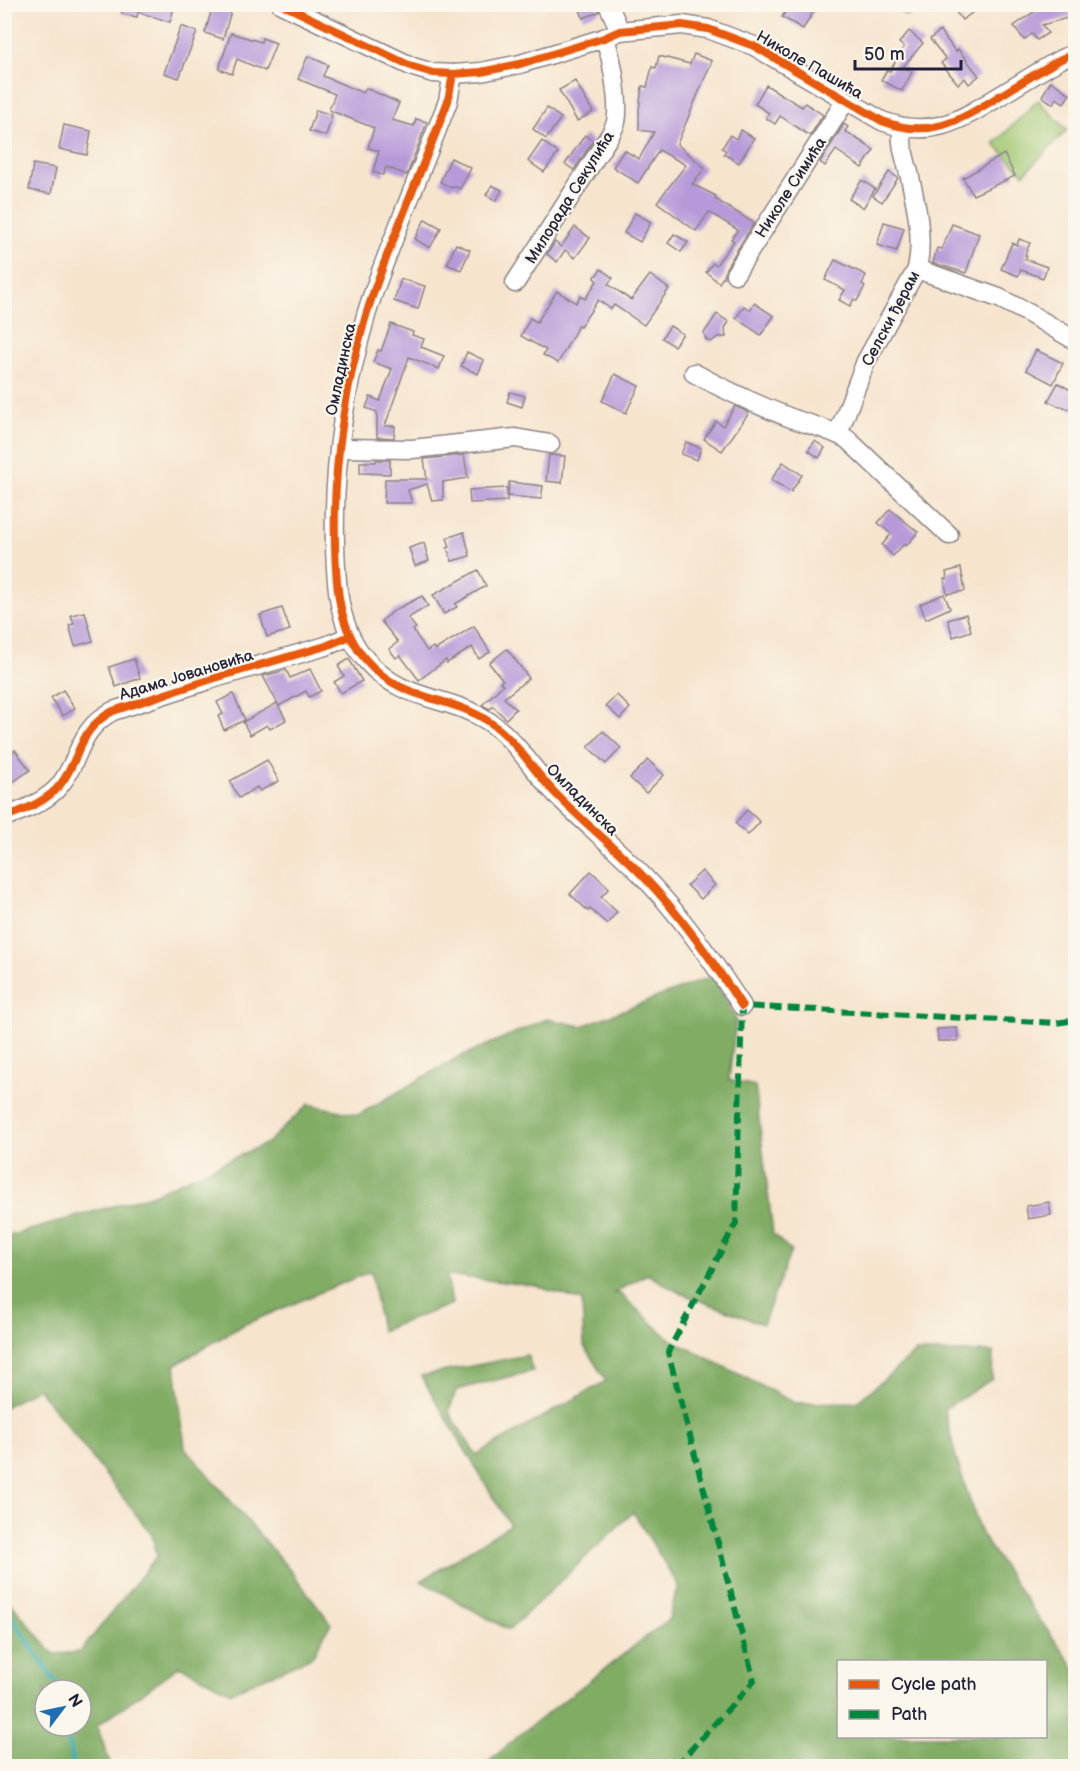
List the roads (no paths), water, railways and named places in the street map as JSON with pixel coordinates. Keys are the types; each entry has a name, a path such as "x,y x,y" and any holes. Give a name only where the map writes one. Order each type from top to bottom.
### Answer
{"street":[{"name":"Николе Пашића","path":"281,4 413,67 433,73 481,72 520,64 612,35 682,25 721,33 754,46 882,121 902,127 930,128 957,121 1061,59 1076,53"},
{"name":"Милорада Секулића","path":"515,283 610,135 616,122 611,60 612,35 608,4"},
{"name":"Омладинска","path":"453,74 448,101 364,320 343,417 334,521 340,607 350,636 371,666 399,687 478,716 504,735 550,788 640,873 676,913 742,1006"},
{"name":"Николе Симића","path":"735,274 846,100"},
{"name":"Селски ђерам","path":"838,434 866,362 917,269 919,259 918,213 902,146 902,127"},
{"path":"917,269 999,298 1076,341"},
{"path":"694,373 759,405 838,434 855,446 949,535"},
{"path":"340,448 412,449 515,438 550,444"},
{"name":"Адама Јовановића","path":"4,817 20,812 54,791 63,780 90,729 99,719 113,711 326,646 350,636"}],"waterway":[{"path":"4,1606 53,1678"},
{"path":"67,1738 74,1766"}]}
